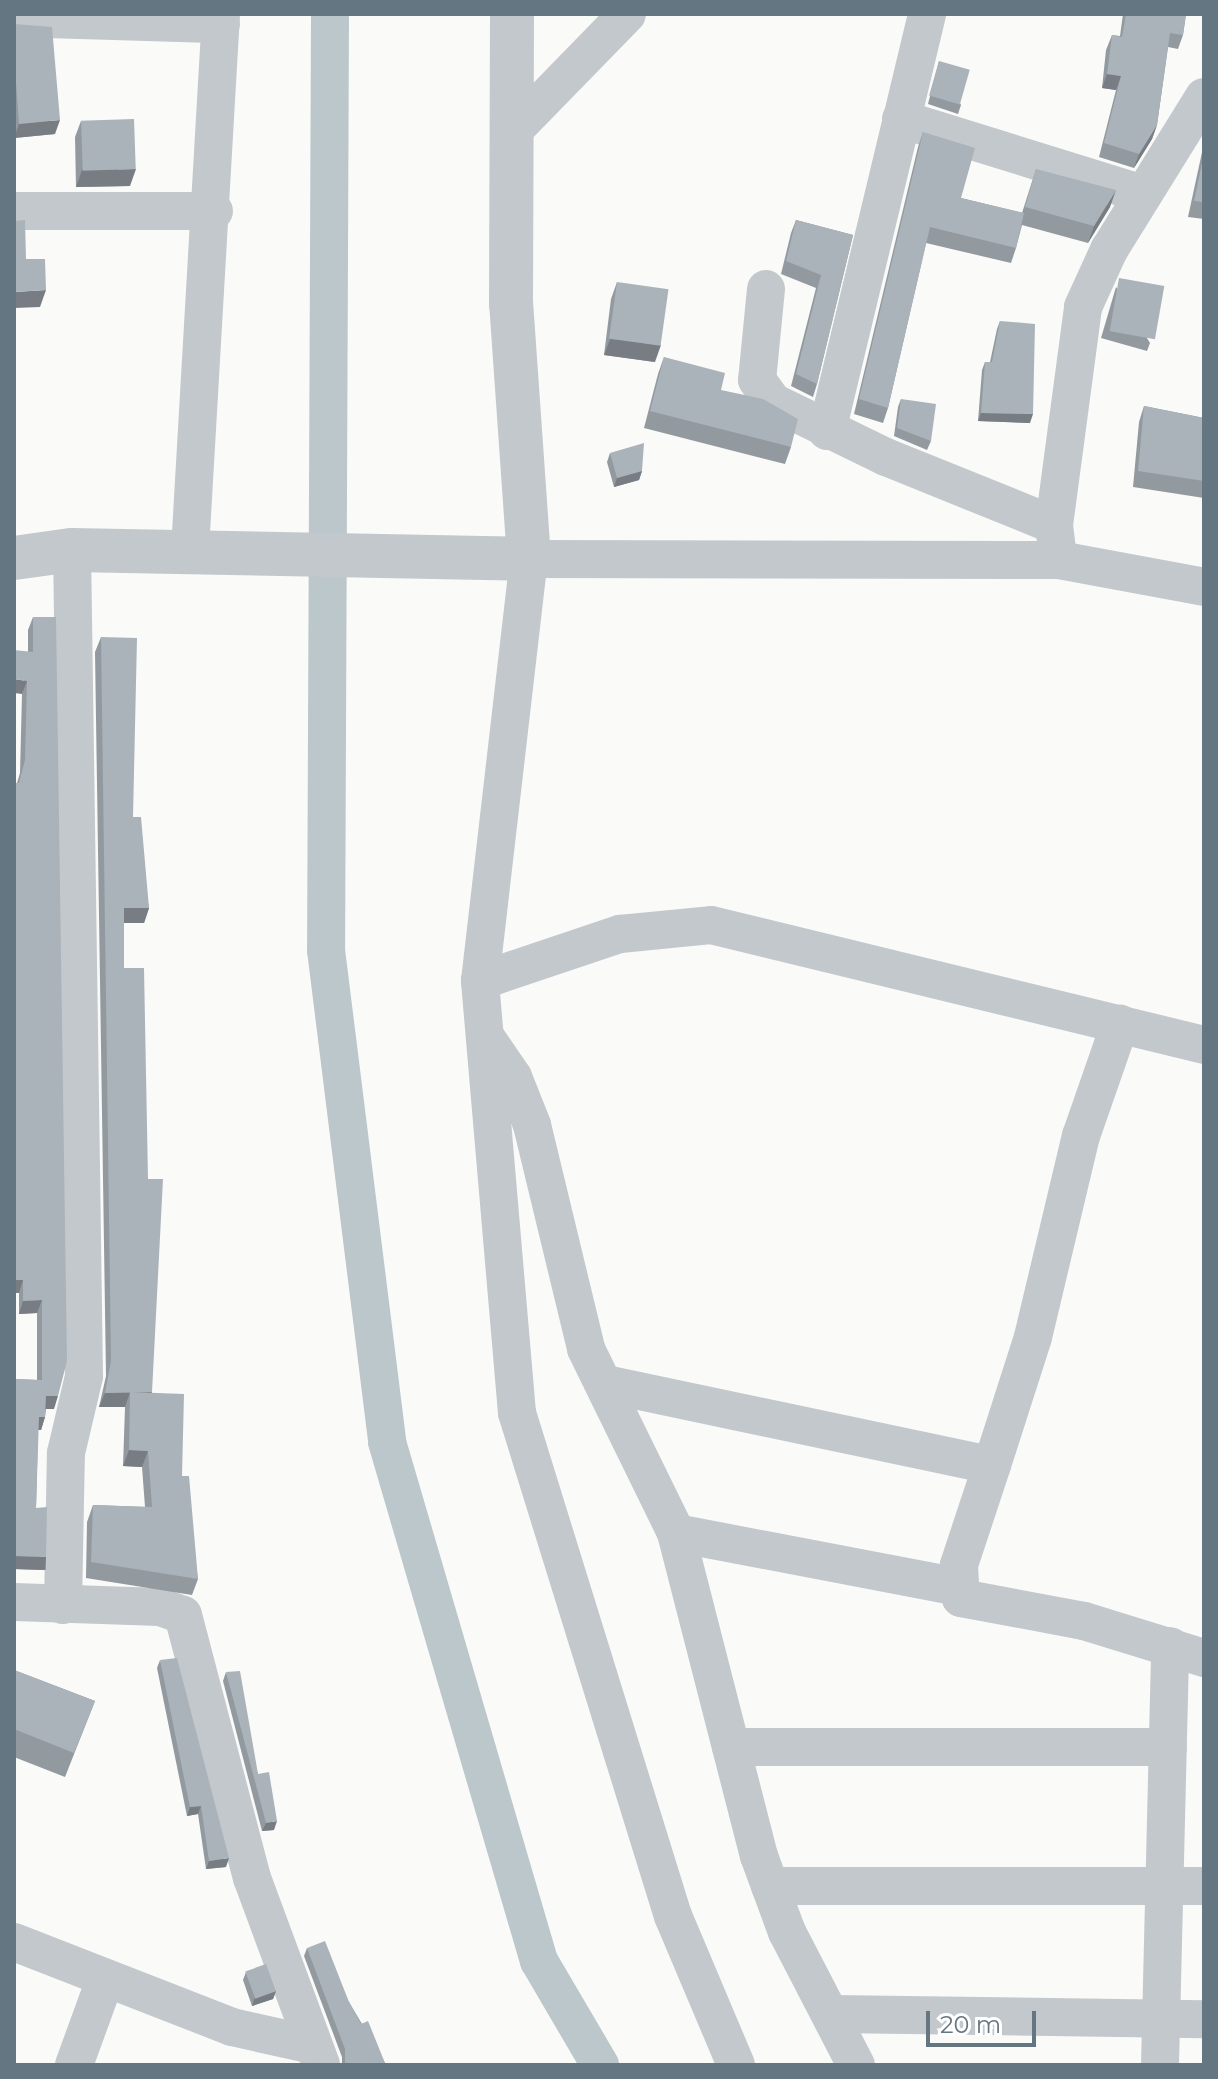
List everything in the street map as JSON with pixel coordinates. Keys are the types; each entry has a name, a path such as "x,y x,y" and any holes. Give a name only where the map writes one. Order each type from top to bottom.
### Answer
{"street":[{"path":"512,14 511,304 529,559 480,981 517,1413 673,1916 736,2065"},
{"path":"513,131 627,14"},
{"path":"827,431 927,14"},
{"path":"14,18 221,19 208,550"},
{"path":"1056,542 1083,307 1143,194 1204,97"},
{"path":"901,119 1143,194"},
{"path":"14,211 214,211"},
{"path":"766,289 757,380 773,402 1056,542 1204,587"},
{"path":"14,558 72,550 208,550 529,559 1056,542"},
{"path":"63,1605 66,1453 84,1376 72,550"},
{"path":"480,981 620,934 711,925 1204,1045"},
{"path":"955,1586 1033,1337 1081,1136 1120,1024"},
{"path":"485,1036 513,1077 532,1125 586,1349 606,1384 676,1533 770,1886 856,2065"},
{"path":"606,1384 992,1465"},
{"path":"676,1533 955,1586 971,1604 1021,1606 1187,1652 1168,1747 1160,2065"},
{"path":"14,1602 171,1608 192,1629 252,1878 314,2054"},
{"path":"731,1747 1168,1747"},
{"path":"770,1886 1204,1886"},
{"path":"14,1942 105,1980 314,2054"},
{"path":"74,2065 105,1980"},
{"path":"832,2014 1204,2019"}],"building":[{"path":"1126,14 1186,14 1183,35 1170,33 1157,125 1139,154 1104,143 1121,76 1107,74 1112,35 1122,37"},
{"path":"14,24 52,27 60,120 19,124"},
{"path":"939,61 970,70 960,104 929,96"},
{"path":"134,119 136,169 83,171 81,121"},
{"path":"923,132 975,148 961,198 1024,213 1016,248 930,227 888,408 859,399"},
{"path":"1204,154 1204,202 1194,201"},
{"path":"1036,169 1116,190 1094,226 1025,207"},
{"path":"25,220 26,259 45,259 46,290 14,292 14,221"},
{"path":"796,220 853,235 817,384 796,374 821,275 786,261"},
{"path":"1119,278 1164,286 1155,339 1110,331"},
{"path":"617,282 668,289 661,346 609,338"},
{"path":"1000,321 1035,324 1033,414 981,413 985,362 992,362"},
{"path":"664,357 725,373 721,390 763,399 798,419 791,447 650,411"},
{"path":"901,399 936,404 931,441 897,428"},
{"path":"1144,406 1204,418 1204,481 1138,471"},
{"path":"644,443 642,471 617,478 610,453"},
{"path":"33,617 56,617 67,1361 58,1396 46,1396 45,1417 39,1417 36,1508 47,1507 46,1557 14,1556 14,1379 42,1380 42,1300 23,1301 23,1280 14,1280 14,783 19,783 25,760 27,681 14,679 14,650 33,652"},
{"path":"101,637 137,638 133,817 141,817 149,908 124,908 124,968 144,968 148,1179 163,1179 152,1392 105,1393 111,1361"},
{"path":"130,1392 184,1394 182,1476 189,1476 198,1579 91,1562 93,1505 152,1507 148,1451 129,1450"},
{"path":"177,1658 229,1858 209,1861 201,1806 190,1807 160,1660"},
{"path":"14,1670 95,1701 74,1753 14,1729"},
{"path":"240,1671 258,1774 269,1772 277,1821 266,1823 226,1672"},
{"path":"325,1941 349,2002 361,2024 368,2021 385,2063 345,2065 345,2049 307,1948"},
{"path":"266,1964 276,1991 255,1999 245,1972"}],"waterway":[{"path":"330,14 326,950 387,1442 539,1961 600,2065"}]}
